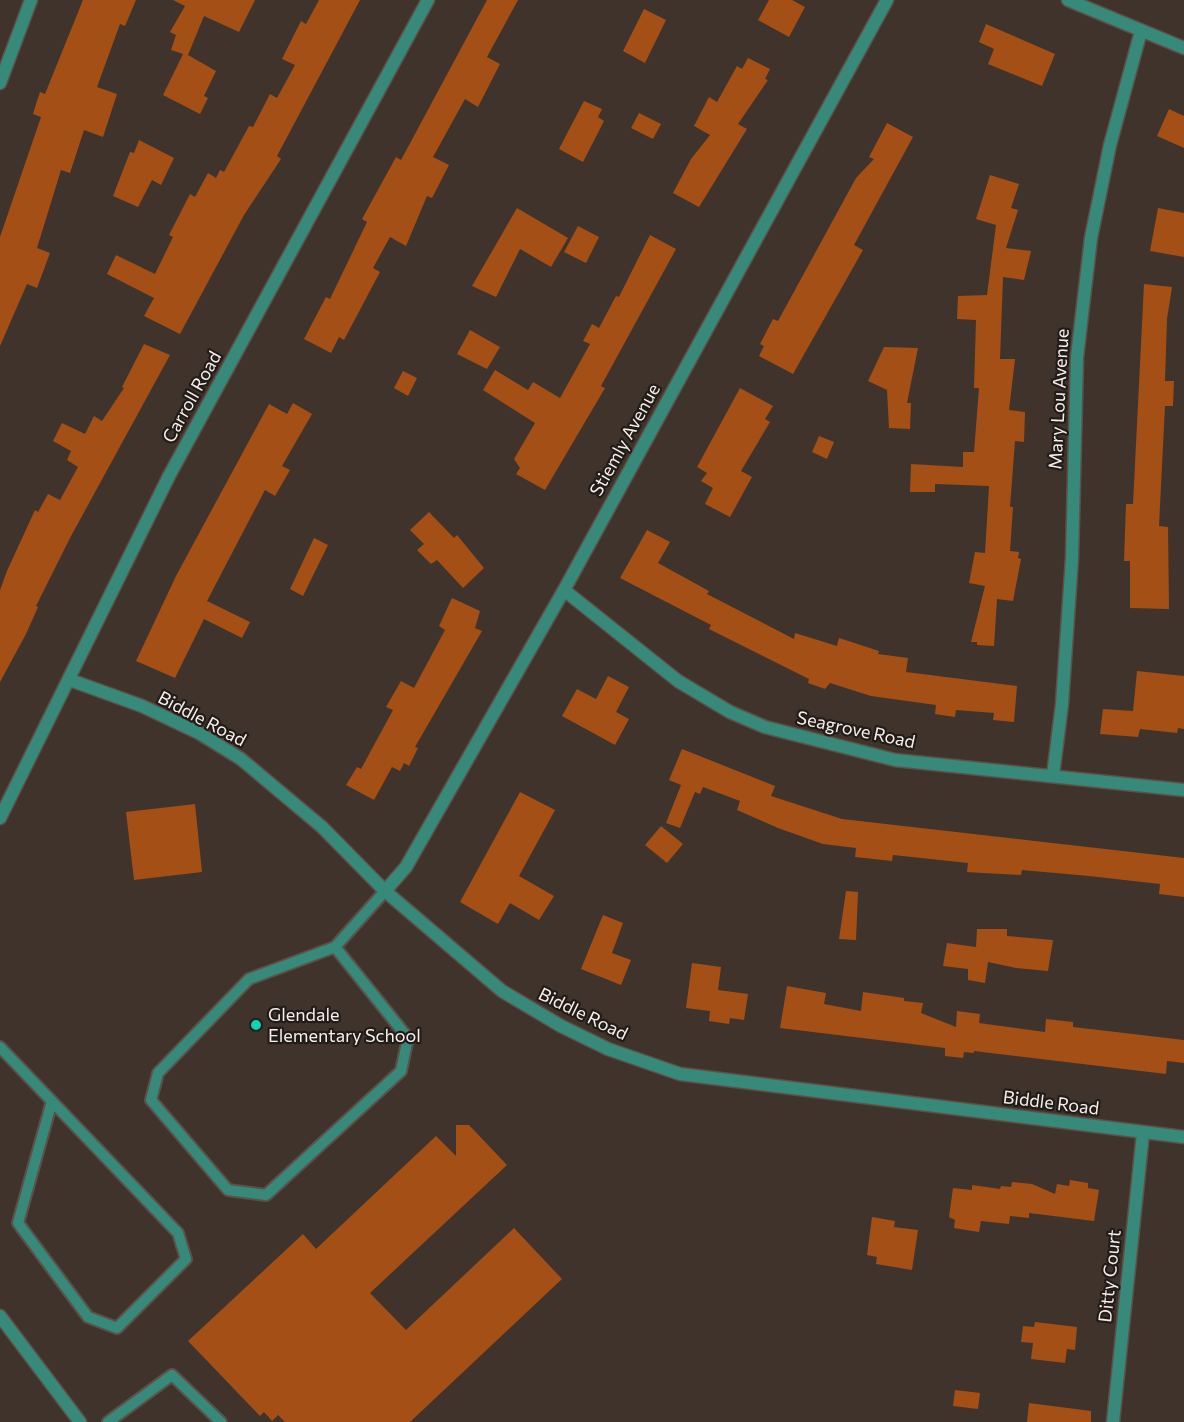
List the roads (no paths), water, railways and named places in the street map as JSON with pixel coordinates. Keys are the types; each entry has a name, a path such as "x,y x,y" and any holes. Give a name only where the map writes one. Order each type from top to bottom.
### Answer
{"street":[{"path":"0,83 31,0"},
{"name":"Carroll Road","path":"0,818 169,476 428,0"},
{"name":"Stiemly Avenue","path":"385,891 406,867 564,590 887,0"},
{"path":"1068,0 1184,48"},
{"name":"Mary Lou Avenue","path":"1053,775 1062,704 1072,558 1077,357 1091,238 1110,145 1141,31"},
{"name":"Seagrove Road","path":"564,590 678,681 730,712 765,727 895,760 1184,790"},
{"name":"Biddle Road","path":"70,680 151,711 199,733 242,759 322,827 385,891 502,991 561,1026 608,1049 680,1074 1184,1137"},
{"name":"Ditty Court","path":"1113,1422 1143,1133"},
{"path":"0,1316 80,1422"}],"lane":[{"path":"335,946 408,1038 401,1071 266,1195 228,1190 151,1100 158,1072 249,979 335,946 385,891"},
{"path":"0,1047 52,1101 178,1233 186,1259 117,1328 88,1317 18,1223 52,1101"},
{"path":"108,1422 172,1375 221,1422"}],"place":[{"name":"Glendale Elementary School","path":"256,1025"}]}
